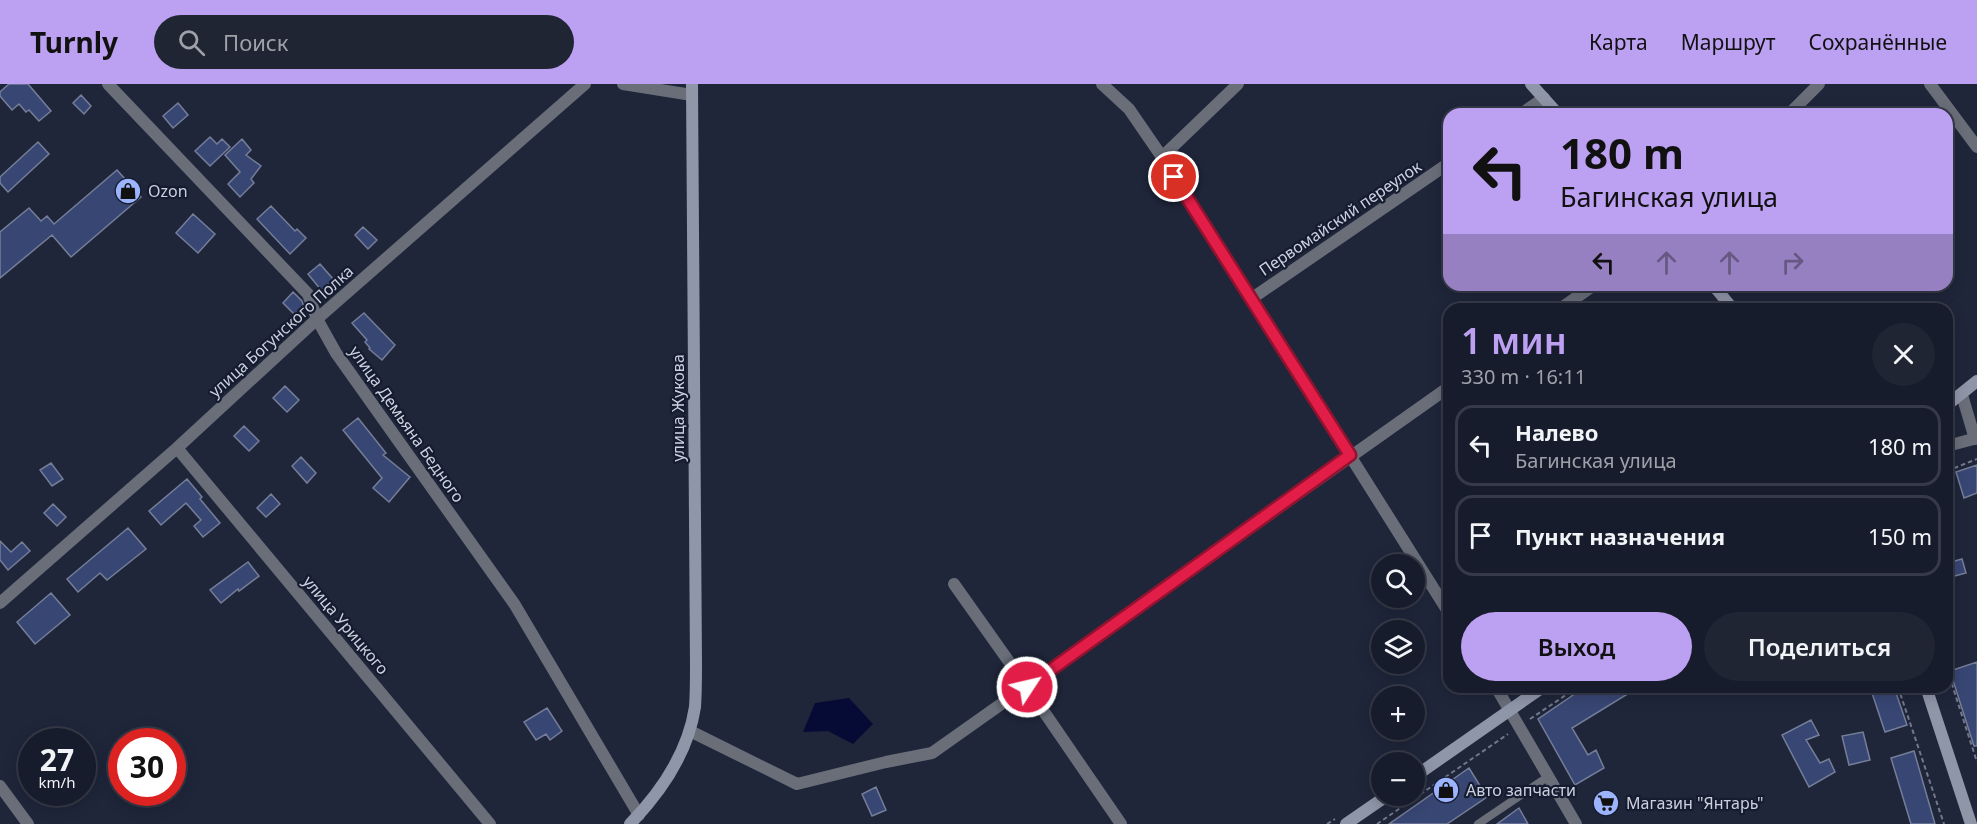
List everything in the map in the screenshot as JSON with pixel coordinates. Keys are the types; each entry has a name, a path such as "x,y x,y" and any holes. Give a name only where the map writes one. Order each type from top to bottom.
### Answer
{"main road":[{"path":"1531,84 1552,108"},
{"name":"улица Жукова","path":"634,820 678,761 690,731 695,706 692,90"},
{"path":"1718,291 1727,303"},
{"path":"1953,401 1977,381"},
{"path":"1425,769 1534,693"},
{"path":"1928,693 1971,824"},
{"path":"1346,824 1372,806"}],"street":[{"name":"улица Демьяна Бедного","path":"108,84 308,294 317,319 336,353 515,605 634,820"},
{"name":"улица Богунского Полка","path":"0,603 177,448 317,319 585,84"},
{"path":"623,84 692,90"},
{"path":"1102,84 1129,109 1162,157 1443,603"},
{"path":"1162,157 1238,84"},
{"path":"1795,108 1819,84"},
{"path":"1930,84 1948,108"},
{"path":"1530,108 1544,99"},
{"path":"1953,115 1977,147"},
{"name":"Первомайский переулок","path":"1251,299 1443,167"},
{"path":"1568,303 1586,291"},
{"path":"690,731 796,784 932,753 1443,391"},
{"path":"1953,445 1976,439 1962,395"},
{"name":"улица Урицкого","path":"177,448 490,824"},
{"path":"954,584 1121,824"},
{"path":"1500,693 1576,824"},
{"path":"0,786 28,824"}],"lane":[{"path":"1479,824 1549,776"}],"path":[{"path":"1953,469 1977,459"},
{"path":"1953,688 1977,762"},
{"path":"1377,824 1569,693"},
{"path":"1900,693 1944,824"}],"shaded area":[{"path":"849,698 873,724 853,744 828,731 803,732 815,703"}],"building":[{"path":"9,84 28,84 51,111 39,121 29,110 26,112 19,104 12,110 0,96 0,92"},
{"path":"81,95 91,106 84,114 73,103"},
{"path":"178,103 188,115 173,128 163,116"},
{"path":"210,137 217,144 222,139 230,147 210,166 195,151"},
{"path":"242,139 251,150 246,155 261,166 251,179 254,183 240,197 228,184 240,172 225,155"},
{"path":"38,142 49,154 8,192 0,183 0,177"},
{"path":"117,170 141,197 71,257 52,235 0,278 0,232 29,208 41,221 47,216 54,224"},
{"path":"271,206 295,231 297,229 306,238 290,254 257,219"},
{"path":"193,214 215,234 198,253 176,233"},
{"path":"363,227 377,240 368,249 355,235"},
{"path":"320,264 334,280 321,290 308,274"},
{"path":"293,292 302,301 304,307 295,315 283,303"},
{"path":"364,313 395,345 382,360 369,349 365,342 367,340 352,323"},
{"path":"285,386 299,400 287,412 273,398"},
{"path":"358,418 386,453 383,455 410,477 389,502 373,488 382,478 343,430"},
{"path":"244,426 259,441 249,451 234,436"},
{"path":"301,457 316,473 307,483 292,466"},
{"path":"51,463 63,479 52,486 40,470"},
{"path":"1977,465 1977,493 1964,498 1956,472"},
{"path":"187,479 220,523 203,537 194,526 201,520 186,503 161,525 149,511"},
{"path":"271,494 280,504 266,517 257,508"},
{"path":"53,504 66,517 57,526 44,513"},
{"path":"128,528 146,549 107,580 100,573 78,592 67,579"},
{"path":"0,541 11,552 22,542 30,551 8,570 0,560"},
{"path":"1962,559 1966,573 1953,576 1953,561"},
{"path":"248,562 259,576 221,603 210,590"},
{"path":"51,593 70,615 35,644 17,622"},
{"path":"1977,662 1977,746 1974,746 1953,680 1953,670"},
{"path":"1576,693 1629,693 1572,728 1588,755 1596,750 1604,768 1575,785 1538,719"},
{"path":"1872,693 1896,693 1907,725 1885,732"},
{"path":"547,708 562,731 550,740 546,734 536,740 524,722"},
{"path":"1811,720 1819,735 1806,740 1820,763 1829,759 1835,772 1809,787 1782,735"},
{"path":"1863,732 1870,760 1849,765 1842,736"},
{"path":"1914,751 1935,824 1911,824 1891,758"},
{"path":"1469,768 1487,797 1447,824 1389,824 1415,806 1425,806 1425,799"},
{"path":"876,787 886,810 872,816 862,794"},
{"path":"1519,808 1528,824 1497,824"}],"place":[{"name":"Ozon","path":"128,191"},
{"name":"Авто запчасти","path":"1446,790"},
{"name":"Магазин \"Янтарь\"","path":"1606,803"}],"route":[{"path":"1027,687 1350,455 1174,177"}]}
